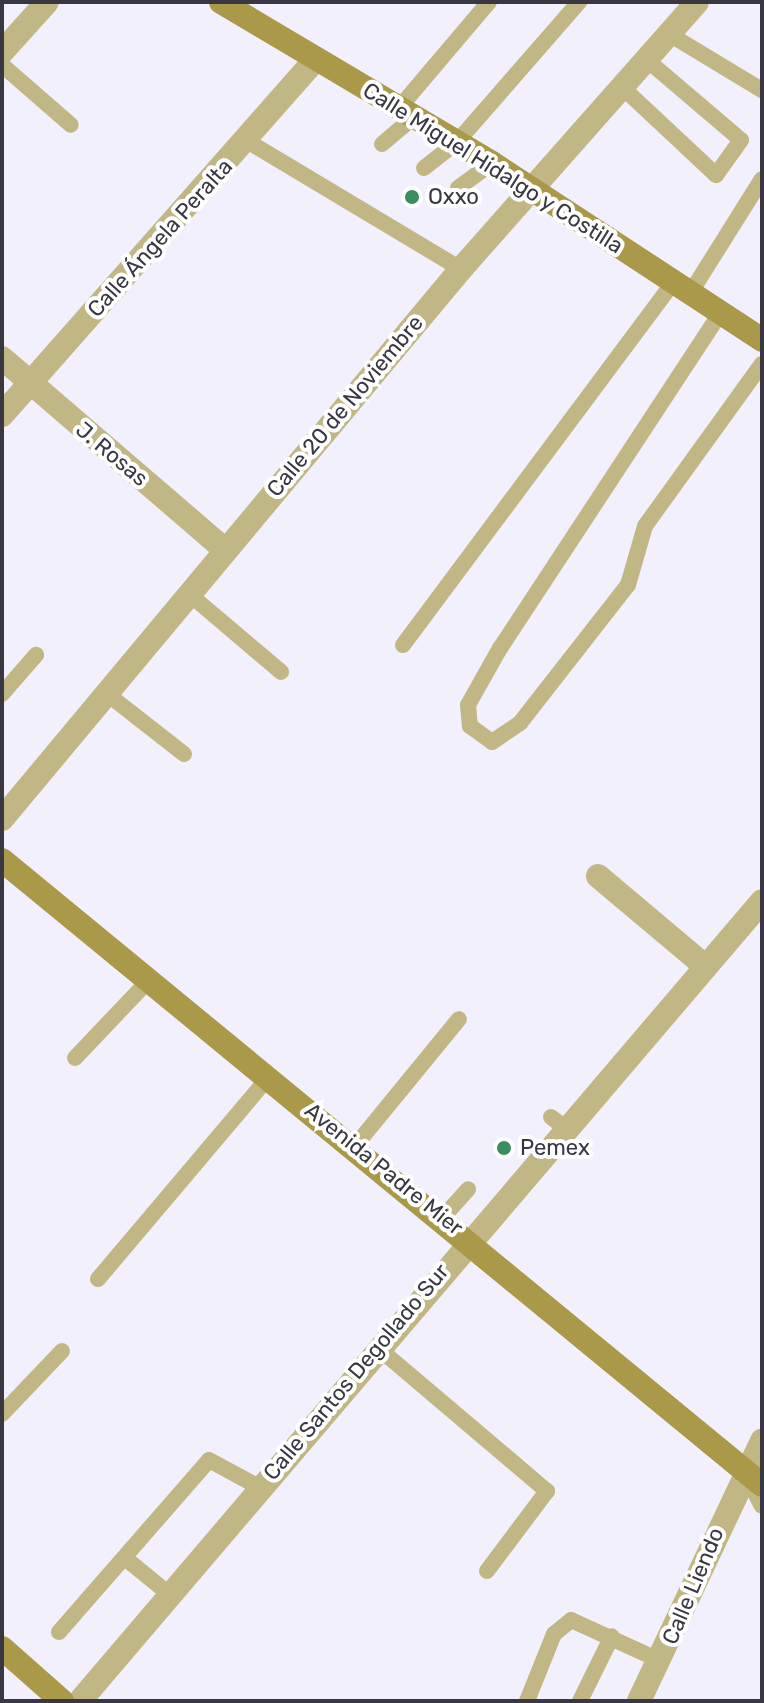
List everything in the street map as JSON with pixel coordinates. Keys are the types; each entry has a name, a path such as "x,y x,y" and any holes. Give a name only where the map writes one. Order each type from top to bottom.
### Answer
{"street":[{"path":"2,52 47,2"},
{"name":"Calle Miguel Hidalgo y Costilla","path":"221,2 492,163 762,340"},
{"name":"Calle 20 de Noviembre","path":"2,819 224,549 461,269 697,2"},
{"name":"Calle Ángela Peralta","path":"2,415 247,141 316,59"},
{"name":"J. Rosas","path":"2,358 224,549"},
{"name":"Avenida Padre Mier","path":"2,860 444,1216 753,1477"},
{"path":"598,876 705,966"},
{"name":"Calle Santos Degollado Sur","path":"80,1701 469,1237 558,1122 762,901"},
{"name":"Calle Liendo","path":"639,1701 753,1477 762,1441"},
{"path":"2,1648 62,1701"}],"lane":[{"path":"382,144 489,2"},
{"path":"424,168 457,142 579,2"},
{"path":"669,34 762,90"},
{"path":"622,87 716,175 741,140 647,60"},
{"path":"2,65 71,125"},
{"path":"247,141 327,186 461,269"},
{"path":"458,188 492,163"},
{"path":"403,645 682,287 762,179"},
{"path":"721,312 500,648 468,705 470,726 492,742 520,723 628,585 645,526 762,364"},
{"path":"188,593 281,672"},
{"path":"2,694 36,655"},
{"path":"106,693 184,754"},
{"path":"75,1058 149,980"},
{"path":"355,1146 459,1019"},
{"path":"98,1279 269,1077"},
{"path":"444,1216 468,1189"},
{"path":"377,1347 547,1491 487,1571"},
{"path":"2,1414 62,1351"},
{"path":"59,1632 209,1460 259,1487"},
{"path":"753,1477 762,1506"},
{"path":"125,1558 169,1594"},
{"path":"527,1701 560,1626 582,1620 661,1661"},
{"path":"580,1701 612,1636"}],"place":[{"name":"Oxxo","path":"412,197"},
{"name":"Pemex","path":"504,1148"}]}
